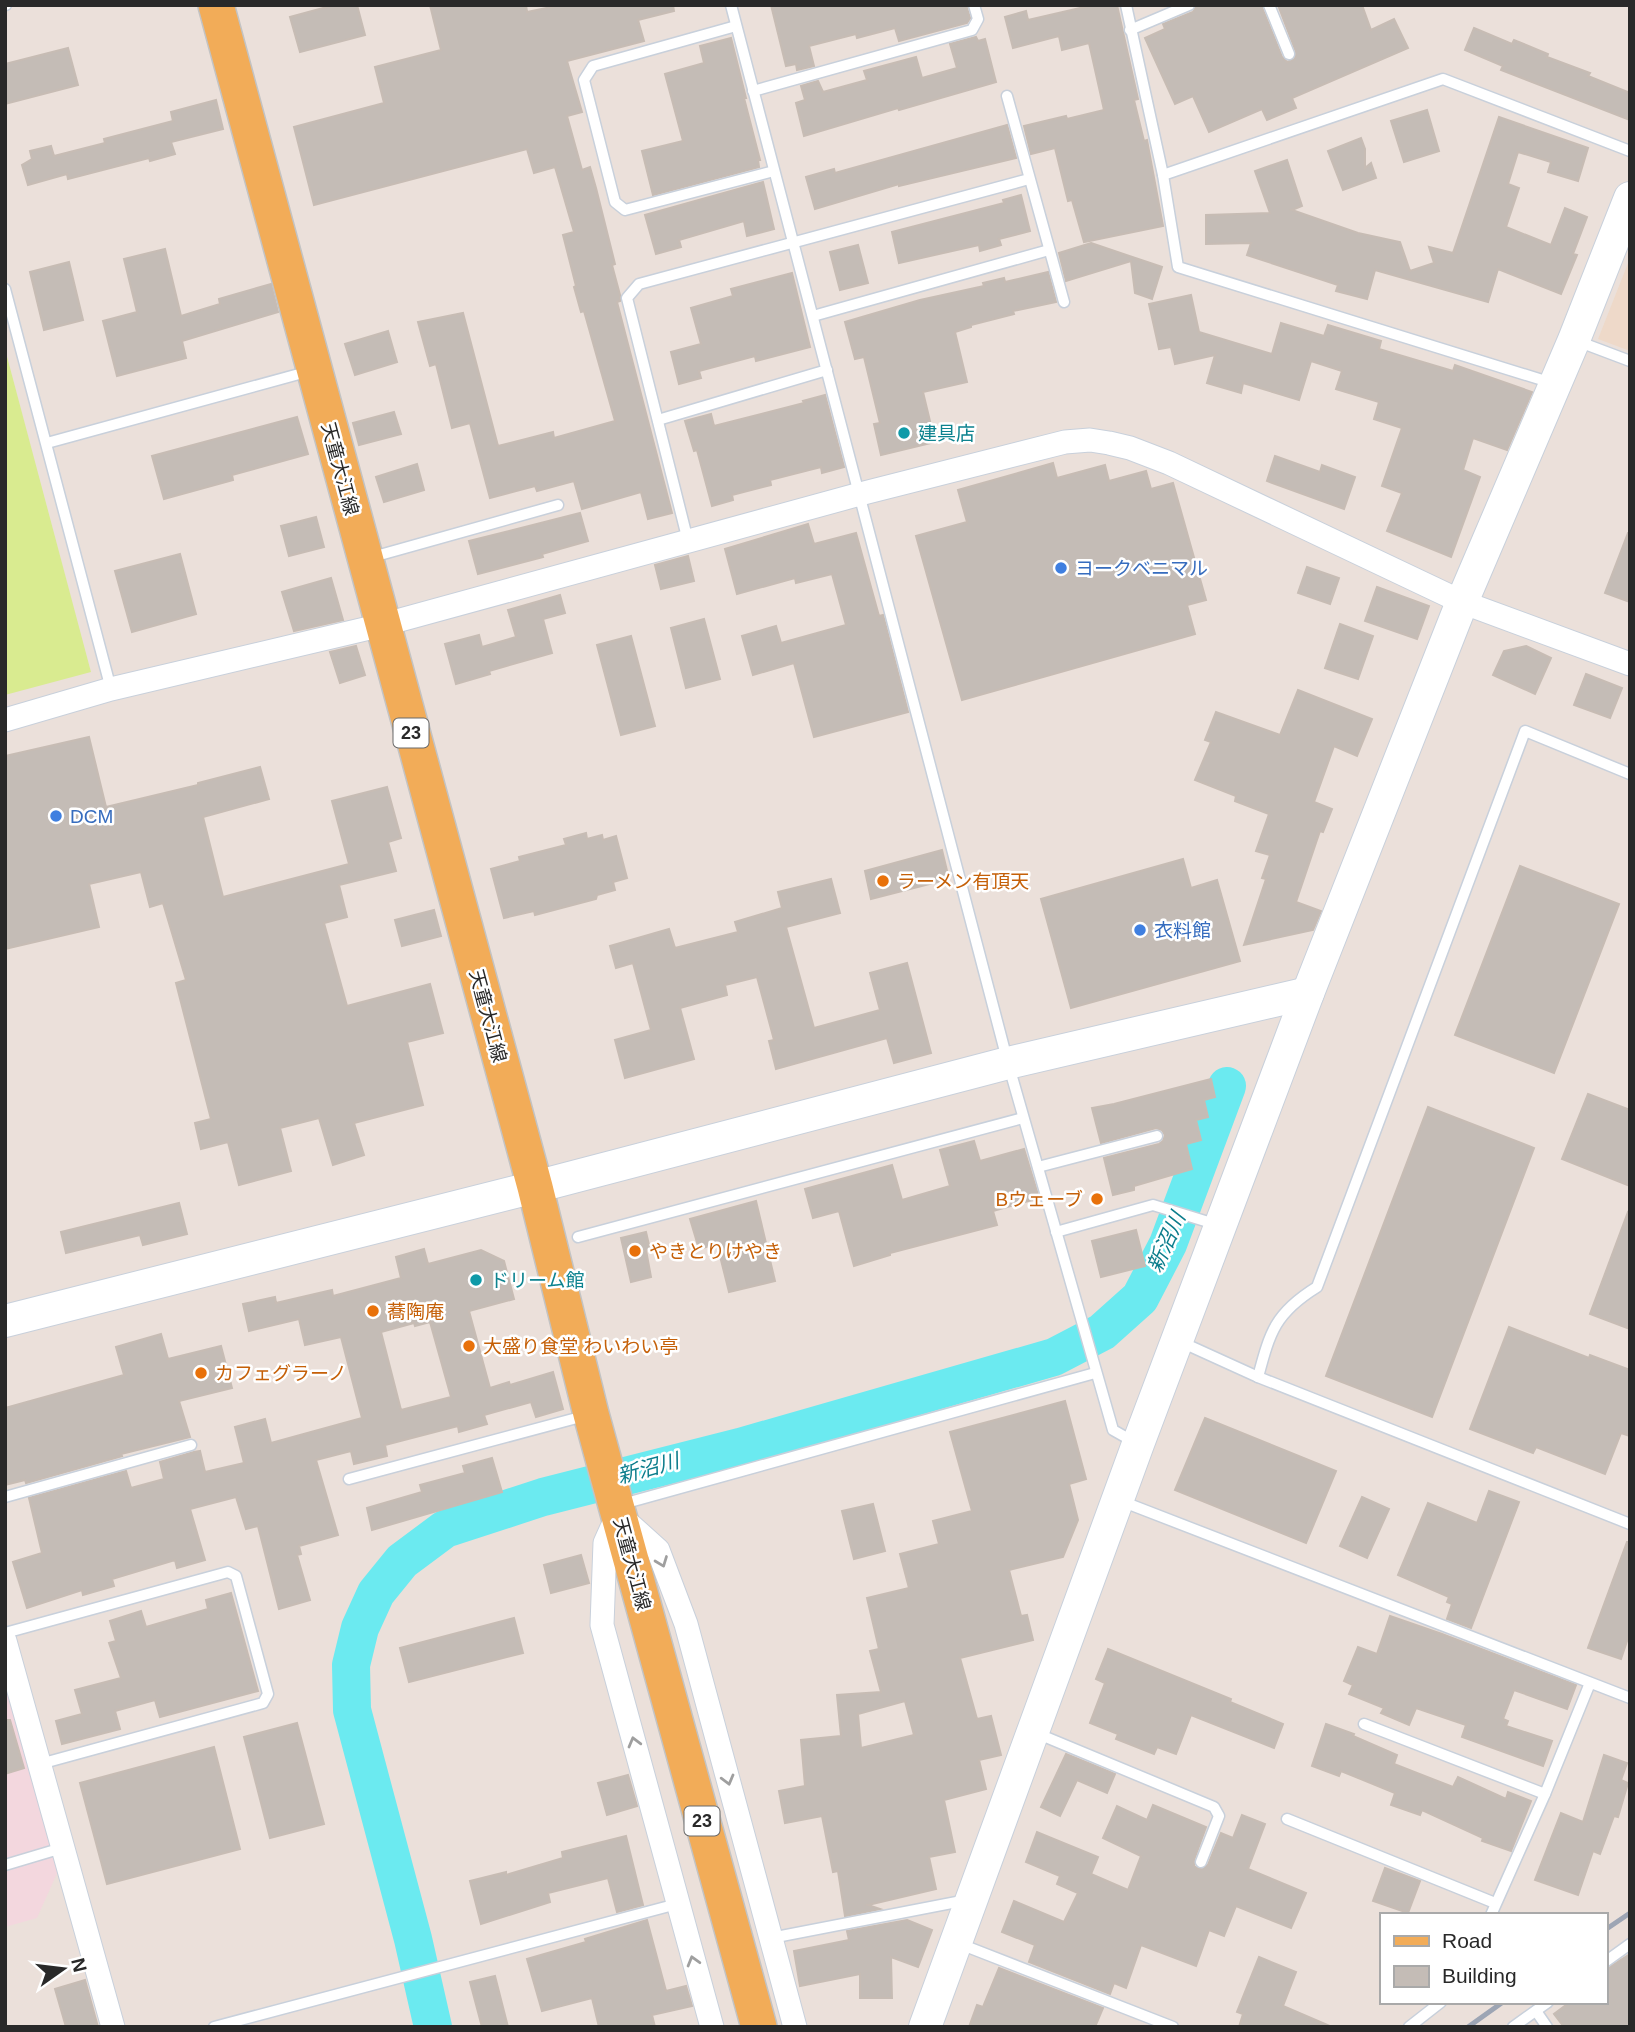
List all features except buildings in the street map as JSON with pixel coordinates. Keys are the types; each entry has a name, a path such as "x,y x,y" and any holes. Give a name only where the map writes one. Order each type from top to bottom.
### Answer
{"main road":[{"name":"天童大江線","path":"216,5 535,1187 591,1414 758,2027"}],"street":[{"path":"925,2027 1178,1341 1208,1222 1308,993 1462,602 1574,340 1630,198"},
{"path":"5,720 111,689 382,625 860,494 1065,442 1090,440 1130,448 1169,463 1462,602 1630,664"},
{"path":"5,1321 535,1187 1008,1063 1308,993"},
{"path":"616,1505 605,1543 602,1625 712,2027"},
{"path":"616,1505 658,1550 685,1624 795,2027"},
{"path":"5,1641 113,2027"}],"lane":[{"path":"731,5 1008,1063 1080,1323 1113,1430 1138,1444"},
{"path":"753,91 972,30 978,19 974,5"},
{"path":"1126,5 1163,175 1178,267 1555,384"},
{"path":"1130,30 1189,5"},
{"path":"1269,5 1289,54"},
{"path":"736,26 593,66 584,80 615,202 625,210 774,171"},
{"path":"1163,175 1443,79 1630,151"},
{"path":"1007,96 1063,302"},
{"path":"688,541 627,298 639,284 1029,179"},
{"path":"813,316 1049,250"},
{"path":"5,289 111,689"},
{"path":"1574,340 1630,362"},
{"path":"658,420 827,370"},
{"path":"47,443 313,371"},
{"path":"364,559 558,505"},
{"path":"1258,1377 1267,1342 1280,1316 1297,1299 1317,1287 1525,730 1630,774"},
{"path":"578,1237 1023,1118"},
{"path":"1038,1167 1157,1136"},
{"path":"1056,1232 1153,1205 1208,1222"},
{"path":"1178,1341 1258,1377 1630,1524"},
{"path":"616,1505 1095,1373"},
{"path":"349,1479 591,1414"},
{"path":"5,1497 191,1445"},
{"path":"1118,1500 1630,1698"},
{"path":"5,1633 228,1572 236,1576 268,1695 263,1703 40,1764"},
{"path":"1492,1913 1545,1794 1590,1683"},
{"path":"1364,1724 1545,1794"},
{"path":"1034,1732 1214,1807 1219,1816 1201,1862"},
{"path":"1287,1819 1495,1903"},
{"path":"5,1865 62,1848"},
{"path":"771,1938 973,1899"},
{"path":"214,2027 677,1904"},
{"path":"957,1942 1173,2027"},
{"path":"1607,1961 1630,1944"},
{"path":"1409,2027 1438,2004"},
{"path":"1513,2027 1545,2004"},
{"path":"1536,2011 1547,2027"}],"shaded area":[{"path":"1630,258 1630,351 1598,339"},
{"path":"5,1672 59,1869 37,1918 5,1927"}],"green space":[{"path":"5,349 91,672 5,695"}],"waterway":[{"name":"新沼川","path":"433,2027 413,1939 352,1710 351,1665 360,1628 376,1593 402,1561 445,1529 543,1497 740,1447 1054,1357 1102,1332 1140,1298 1168,1244 1227,1086"}],"railway":[{"path":"1607,1929 1630,1913"},
{"path":"1468,2027 1500,2004"}],"place":[{"name":"建具店","path":"904,433"},
{"name":"ヨークベニマル","path":"1061,568"},
{"name":"DCM","path":"56,816"},
{"name":"ラーメン有頂天","path":"883,881"},
{"name":"衣料館","path":"1140,930"},
{"name":"Bウェーブ","path":"1097,1199"},
{"name":"やきとりけやき","path":"635,1251"},
{"name":"ドリーム館","path":"476,1280"},
{"name":"蕎陶庵","path":"373,1311"},
{"name":"大盛り食堂 わいわい亭","path":"469,1346"},
{"name":"カフェグラーノ","path":"201,1373"}]}
